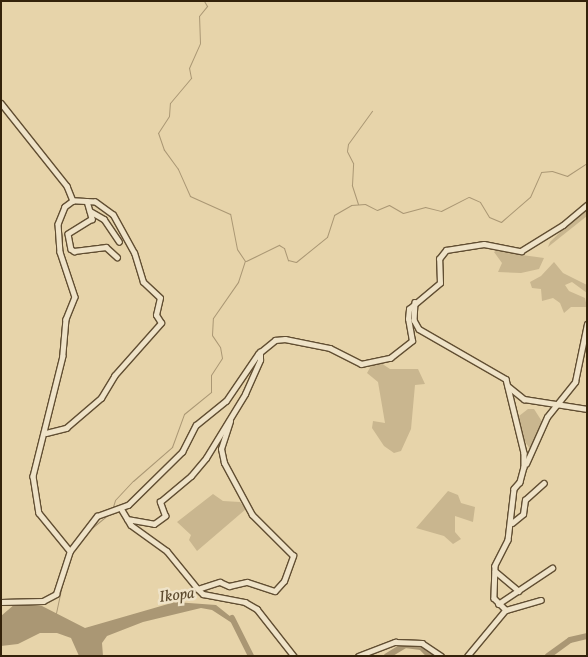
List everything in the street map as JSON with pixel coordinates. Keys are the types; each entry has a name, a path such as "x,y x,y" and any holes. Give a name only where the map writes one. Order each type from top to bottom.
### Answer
{"street":[{"path":"1,104 67,186 73,201"},
{"path":"46,433 66,428 101,398 114,376 161,323 156,315 160,298 143,282 134,253 113,215 95,202 73,201 65,207 58,224 60,252 75,297 64,328 65,344 46,433 33,476 35,506 70,551"},
{"path":"88,202 92,219 68,234 71,249 74,251 106,247 117,257"},
{"path":"1,602 52,598 56,594 70,551 97,516 109,510 120,509 182,452 196,425 226,401 260,352 275,340 285,338 330,348 361,364 374,363 390,358 412,341 408,319 415,302 434,292 440,283 440,259 446,250 484,244 521,251 529,249 587,205"},
{"path":"90,211 104,219 119,241"},
{"path":"415,302 414,320 419,329 498,372 508,386 524,399 587,410"},
{"path":"506,610 494,598 495,571 512,523 514,489 520,482 537,433 575,382 587,324"},
{"path":"127,519 154,524 165,516 160,502 191,476 230,421 246,394 260,360 260,352"},
{"path":"508,386 524,467"},
{"path":"198,589 220,582 229,586 247,582 274,591 284,581 293,556 252,515 224,464 221,449 230,421"},
{"path":"512,523 523,514 525,500 544,483"},
{"path":"120,509 127,519 167,552 204,594 245,602 257,609 294,656"},
{"path":"498,604 552,568"},
{"path":"495,571 519,591"},
{"path":"468,656 506,610 541,600"},
{"path":"358,656 395,642 422,643 441,656"}],"shaded area":[{"path":"587,206 587,216 548,247 550,242"},
{"path":"501,248 515,254 544,258 539,269 521,273 498,272 502,263 494,252"},
{"path":"554,262 563,273 587,285 587,293 572,282 565,285 569,291 585,298 587,307 571,307 564,313 560,303 553,298 542,301 541,289 532,288 530,282 541,276"},
{"path":"381,363 390,369 418,369 425,384 415,385 411,429 401,451 394,453 384,446 372,428 373,421 385,423 378,382 367,373 371,366"},
{"path":"528,409 534,409 543,423 530,449 522,437 519,416"},
{"path":"448,491 458,495 461,503 475,507 473,522 455,516 455,532 461,539 453,544 444,536 416,528"},
{"path":"213,494 223,501 240,502 246,509 197,551 189,540 191,535 177,522"},
{"path":"175,602 216,605 236,621 235,625 212,610 201,608 143,622 107,636 102,643 103,656 79,656 71,638 57,633 40,633 18,644 1,646 1,616 15,604 42,606 85,628"}],"waterway":[{"path":"112,510 115,500 133,481 172,447 184,414 211,392 211,375 222,358 220,347 212,335 213,318 238,282 245,261 237,249 230,214 190,196 178,169 164,150 158,133 169,116 170,103 191,78 189,68 200,43 199,16 207,6 204,1"},
{"path":"358,204 352,185 353,163 347,151 348,144 372,111"},
{"path":"246,261 279,245 284,248 288,260 296,262 327,237 334,215 351,205 365,204 377,210 389,205 403,213 425,207 441,211 469,197 480,202 489,217 501,222 530,197 541,172 552,171 567,176 587,163"},
{"path":"88,531 110,513"},
{"path":"56,613 63,580"},
{"name":"Ikopa","path":"232,618 251,656"},
{"name":"Ikopa","path":"548,656 570,640 587,636"},
{"name":"Ikopa","path":"387,656 405,645 421,647 430,656"}]}
